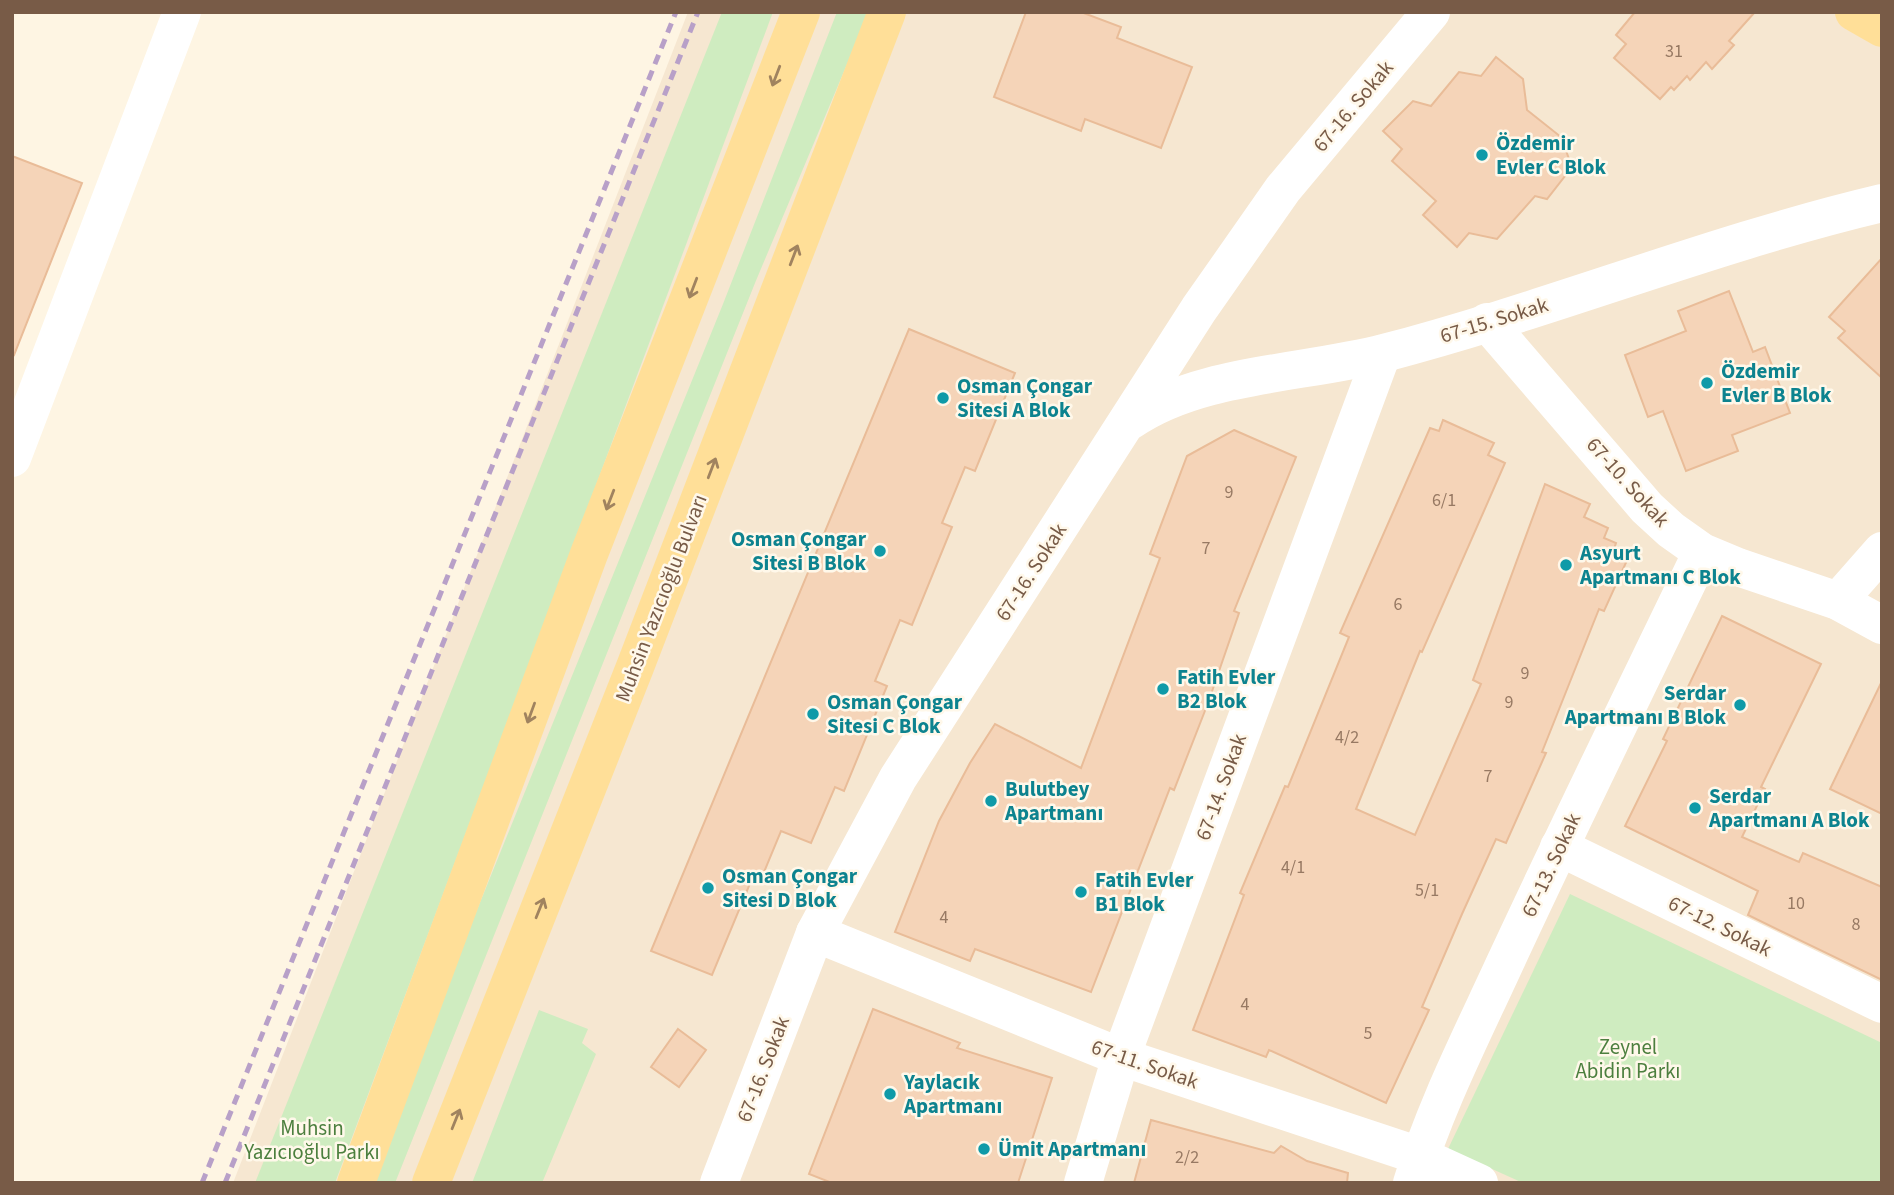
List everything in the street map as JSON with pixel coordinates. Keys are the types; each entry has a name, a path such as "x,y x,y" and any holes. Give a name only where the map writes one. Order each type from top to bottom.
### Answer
{"main road":[{"path":"356,1183 589,554 801,12"},
{"name":"Muhsin Yazıcıoğlu Bulvarı","path":"431,1183 630,680 887,12"},
{"path":"1854,12 1882,26"},
{"path":"1869,12 1882,26"}],"street":[{"path":"12,458 183,12"},
{"name":"67-16. Sokak","path":"719,1183 815,933 898,778 1199,309 1283,189 1431,12"},
{"name":"67-15. Sokak","path":"1125,425 1148,409 1208,387 1382,354 1876,198"},
{"name":"67-10. Sokak","path":"1487,322 1647,508 1671,530 1702,552 1838,601 1882,625"},
{"name":"67-14. Sokak","path":"1083,1183 1121,1058 1382,354"},
{"path":"1838,601 1882,551"},
{"name":"67-13. Sokak","path":"1416,1170 1441,1103 1559,847 1702,552"},
{"name":"67-12. Sokak","path":"1559,847 1882,1004"},
{"name":"67-11. Sokak","path":"815,933 1121,1058 1416,1170 1479,1183"}],"shaded area":[{"path":"688,12 1882,12 1882,1183 233,1183"}],"green space":[{"name":"Muhsin Yazıcıoğlu Parkı","path":"722,12 773,12 335,1183 255,1183"},
{"path":"837,12 869,12 755,283 395,1183 372,1183 453,969 723,304"},
{"name":"Zeynel Abidin Parkı","path":"1570,894 1882,1043 1882,1183 1523,1183 1448,1149"},
{"path":"539,1010 588,1029 582,1043 596,1054 542,1183 472,1183"}],"building":[{"path":"1026,12 1081,12 1121,27 1117,38 1192,67 1161,148 1085,119 1081,131 994,97"},
{"path":"1635,12 1755,12 1729,41 1734,45 1712,69 1706,62 1690,80 1687,76 1674,90 1671,87 1660,99 1614,58 1626,44 1616,35"},
{"name":"Özdemir Evler C Blok","path":"1496,57 1523,79 1527,110 1561,137 1572,167 1547,199 1535,196 1497,239 1469,233 1457,247 1423,215 1436,201 1392,161 1402,149 1383,131 1413,101 1431,106 1459,72 1481,76"},
{"path":"12,156 82,183 14,355 12,354"},
{"path":"1882,258 1882,378 1838,338 1845,331 1829,317"},
{"name":"Özdemir Evler B Blok","path":"1729,291 1753,352 1765,347 1790,413 1732,435 1738,451 1686,471 1663,411 1648,417 1625,355 1686,331 1678,311"},
{"path":"909,329 1015,373 975,471 965,467 942,523 952,527 912,625 900,620 875,681 887,686 844,791 835,787 811,843 781,831 759,884 751,881 712,975 651,951"},
{"path":"1443,420 1494,443 1488,455 1505,463 1422,652 1420,651 1356,809 1415,835 1481,684 1473,680 1545,484 1590,504 1584,517 1608,528 1604,538 1616,543 1614,549 1629,556 1604,611 1599,609 1542,752 1546,753 1506,843 1496,839 1462,914 1422,1007 1429,1010 1386,1103 1269,1050 1266,1057 1193,1030 1244,895 1240,893 1285,786 1288,787 1349,637 1340,633 1430,428 1439,431"},
{"path":"1234,430 1296,457 1234,611 1239,613 1208,703 1174,790 1170,788 1091,992 975,949 970,961 895,932 939,821 970,763 995,724 1081,768 1160,558 1150,554 1187,456"},
{"path":"1722,616 1821,664 1761,787 1765,789 1742,837 1799,862 1803,853 1882,887 1882,980 1748,915 1758,891 1625,826 1667,741 1663,739"},
{"path":"1882,681 1882,814 1830,789"},
{"path":"873,1009 960,1043 957,1048 1052,1078 1018,1183 832,1183 809,1174"},
{"path":"678,1029 706,1050 679,1087 651,1067"},
{"path":"1151,1120 1274,1153 1281,1146 1307,1161 1348,1173 1347,1183 1134,1183"}],"railway":[{"path":"202,1183 676,12"},
{"path":"225,1183 698,12"}],"place":[{"name":"Özdemir Evler C Blok","path":"1482,155"},
{"name":"Özdemir Evler B Blok","path":"1707,383"},
{"name":"Osman Çongar Sitesi A Blok","path":"943,398"},
{"name":"Osman Çongar Sitesi B Blok","path":"880,551"},
{"name":"Asyurt Apartmanı C Blok","path":"1566,565"},
{"name":"Fatih Evler B2 Blok","path":"1163,689"},
{"name":"Serdar Apartmanı B Blok","path":"1740,705"},
{"name":"Osman Çongar Sitesi C Blok","path":"813,714"},
{"name":"Bulutbey Apartmanı","path":"991,801"},
{"name":"Serdar Apartmanı A Blok","path":"1695,808"},
{"name":"Osman Çongar Sitesi D Blok","path":"708,888"},
{"name":"Fatih Evler B1 Blok","path":"1081,892"},
{"name":"Yaylacık Apartmanı","path":"890,1094"},
{"name":"Ümit Apartmanı","path":"984,1149"}]}
